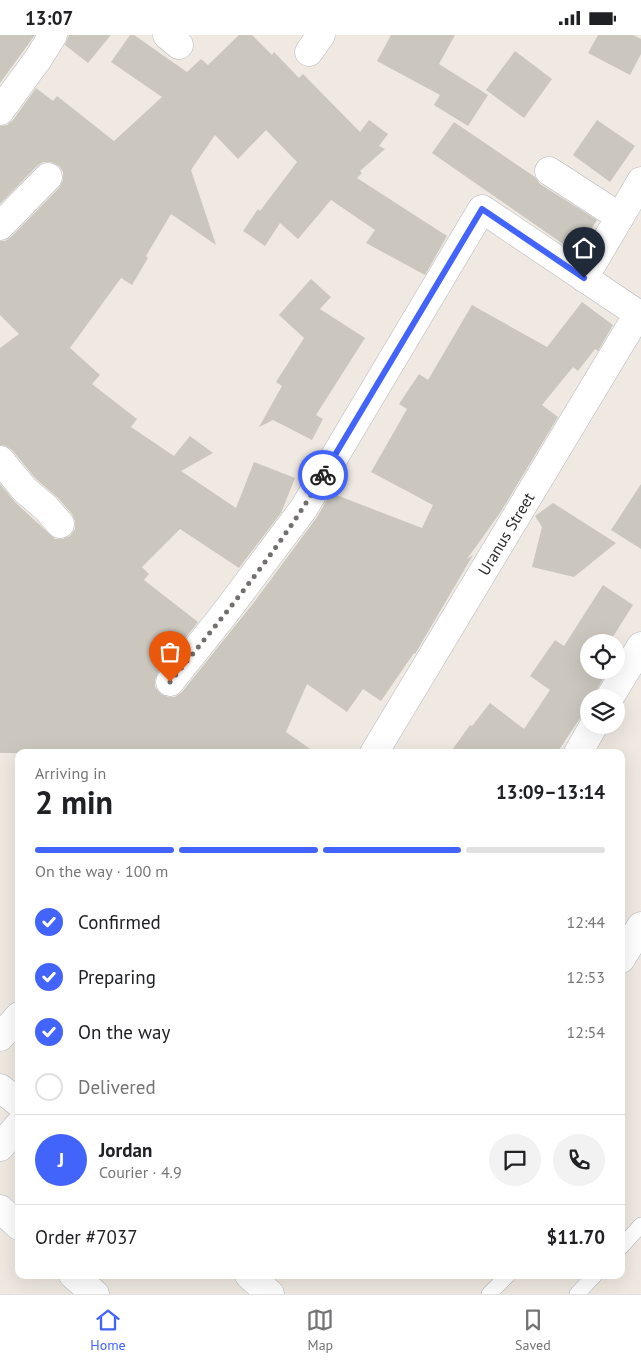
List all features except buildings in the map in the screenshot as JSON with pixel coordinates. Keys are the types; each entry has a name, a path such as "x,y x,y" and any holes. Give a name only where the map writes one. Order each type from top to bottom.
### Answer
{"street":[{"path":"0,111 53,35"},
{"path":"549,171 620,217"},
{"path":"0,226 48,177"},
{"path":"584,278 641,181"},
{"path":"170,682 222,617 304,508 372,390 482,209 639,315"},
{"name":"Uranus Street","path":"376,749 639,315"},
{"path":"0,460 25,490 46,508 60,524"},
{"path":"615,689 641,646"},
{"path":"580,749 589,734"},
{"path":"625,952 641,926"},
{"path":"0,1037 15,1020"},
{"path":"0,1088 15,1100"},
{"path":"0,1147 15,1130"},
{"path":"0,1200 15,1199"},
{"path":"0,1209 15,1222"},
{"path":"78,1279 94,1294"},
{"path":"253,1279 270,1294"}],"lane":[{"path":"625,1243 641,1225"},
{"path":"489,1294 504,1279"},
{"path":"577,1294 591,1279"}],"way so far":[{"path":"170,682 222,617 304,508 323,475"}],"route":[{"path":"323,475 372,390 482,209 584,278"}]}
